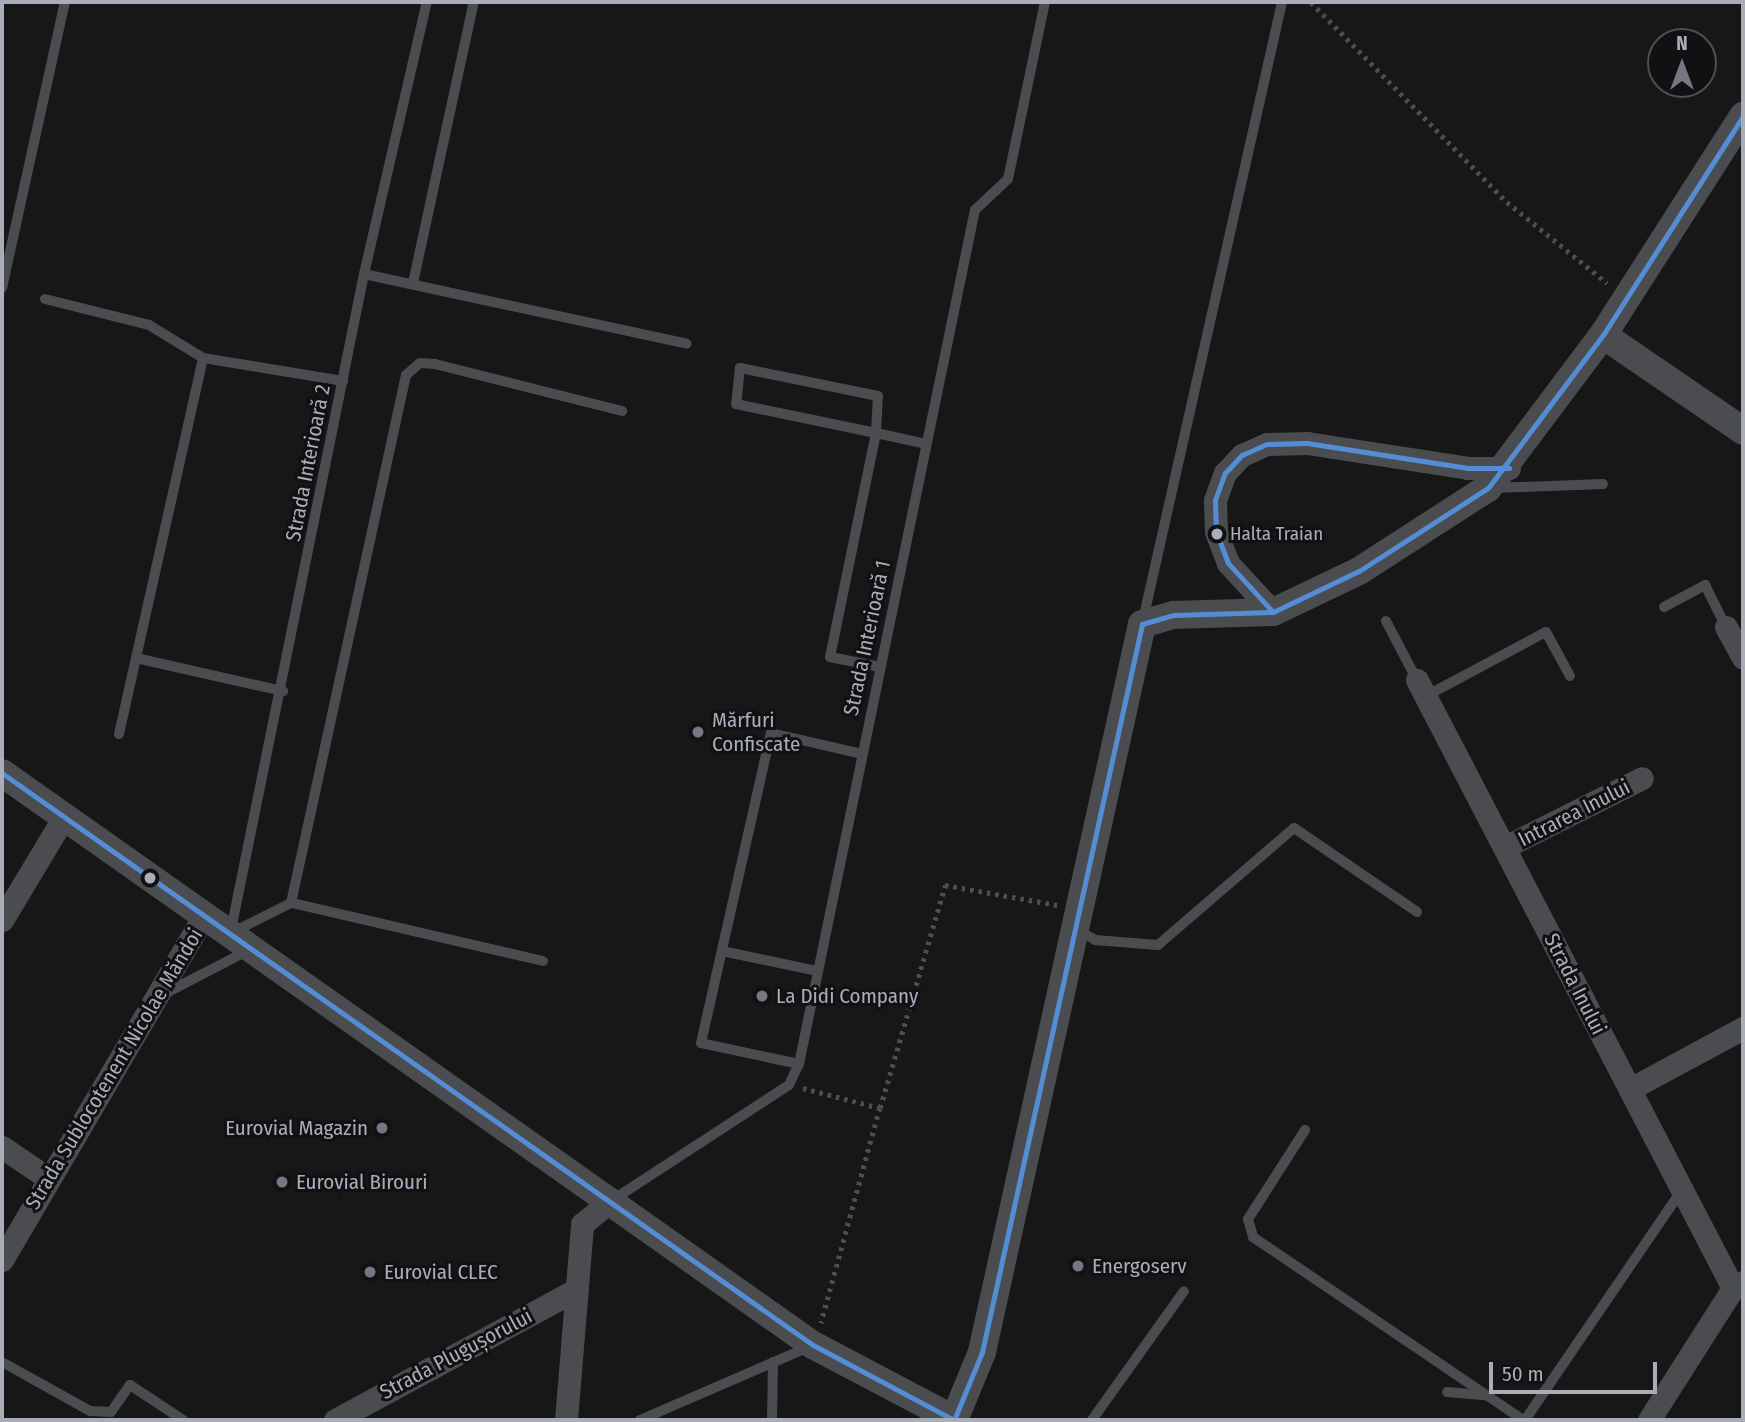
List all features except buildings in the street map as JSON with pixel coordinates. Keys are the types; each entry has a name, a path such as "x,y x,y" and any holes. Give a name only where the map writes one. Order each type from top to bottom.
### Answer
{"street":[{"path":"2,773 813,1345 955,1420 982,1352 1142,624 1174,615 1273,612 1359,571 1488,488 1509,468 1603,335 1743,116"},
{"path":"1603,335 1743,431"},
{"path":"1273,612 1228,563 1216,531 1222,482 1242,456 1267,444 1307,443 1468,468 1509,468"},
{"path":"1726,627 1743,658"},
{"name":"Strada Inului","path":"1421,688 1682,1190 1738,1285"},
{"name":"Intrarea Inului","path":"1505,847 1642,778"},
{"path":"2,920 64,817"},
{"name":"Strada Sublocotenent Nicolae Măndoi","path":"2,1260 205,914"},
{"path":"1630,1089 1743,1028"},
{"path":"2,1147 49,1179"},
{"path":"566,1420 582,1224 609,1202"},
{"path":"1649,1420 1738,1285"},
{"name":"Strada Plugușorului","path":"335,1420 577,1289"}],"lane":[{"path":"2,288 4,268 65,2"},
{"name":"Strada Interioară 2","path":"240,941 283,691 364,274 427,2"},
{"path":"413,283 474,2"},
{"name":"Strada Interioară 1","path":"789,1085 799,1064 975,210 1008,179 1045,2"},
{"path":"1142,624 1282,2"},
{"path":"364,274 687,344"},
{"path":"45,299 149,326 203,359 343,381"},
{"path":"119,734 203,359"},
{"path":"156,998 291,903 406,375 420,363 435,364 622,411"},
{"path":"880,667 830,657 876,433 876,395 740,368 736,404 876,433 926,444"},
{"path":"1488,488 1603,484"},
{"path":"1664,607 1705,585 1726,627"},
{"path":"1386,621 1421,688 1546,632 1570,676"},
{"path":"136,658 283,691"},
{"path":"799,1064 701,1043 771,733 862,754"},
{"path":"1077,918 1095,940 1158,945 1294,828 1417,912"},
{"path":"291,903 543,961"},
{"path":"722,951 818,971"},
{"path":"609,1202 789,1085"},
{"path":"1305,1130 1248,1220 1252,1237 1524,1420 1682,1190"},
{"path":"1092,1420 1184,1291"},
{"path":"640,1420 813,1345"},
{"path":"2,1362 90,1411 111,1412 130,1385 183,1420"},
{"path":"772,1420 773,1362"},
{"path":"1447,1392 1485,1395"}],"path":[{"path":"1311,2 1507,202 1627,299"},
{"path":"813,1345 850,1236 880,1108 946,886 1077,918"},
{"path":"789,1085 880,1108"}],"transit line":[{"path":"1142,624 1174,615 1273,612 1359,571 1488,488 1603,335 1743,116"},
{"path":"1273,612 1228,563 1216,531 1215,500 1225,473 1242,455 1267,444 1307,443 1468,468 1509,468"},
{"path":"954,1420 982,1352 1142,624"},
{"path":"2,773 813,1345 954,1420"}],"place":[{"name":"Halta Traian","path":"1217,534"},
{"name":"Mărfuri Confiscate","path":"698,732"},
{"name":"La Didi Company","path":"762,996"},
{"name":"Eurovial Magazin","path":"382,1128"},
{"name":"Eurovial Birouri","path":"282,1182"},
{"name":"Energoserv","path":"1078,1266"},
{"name":"Eurovial CLEC","path":"370,1272"}]}
